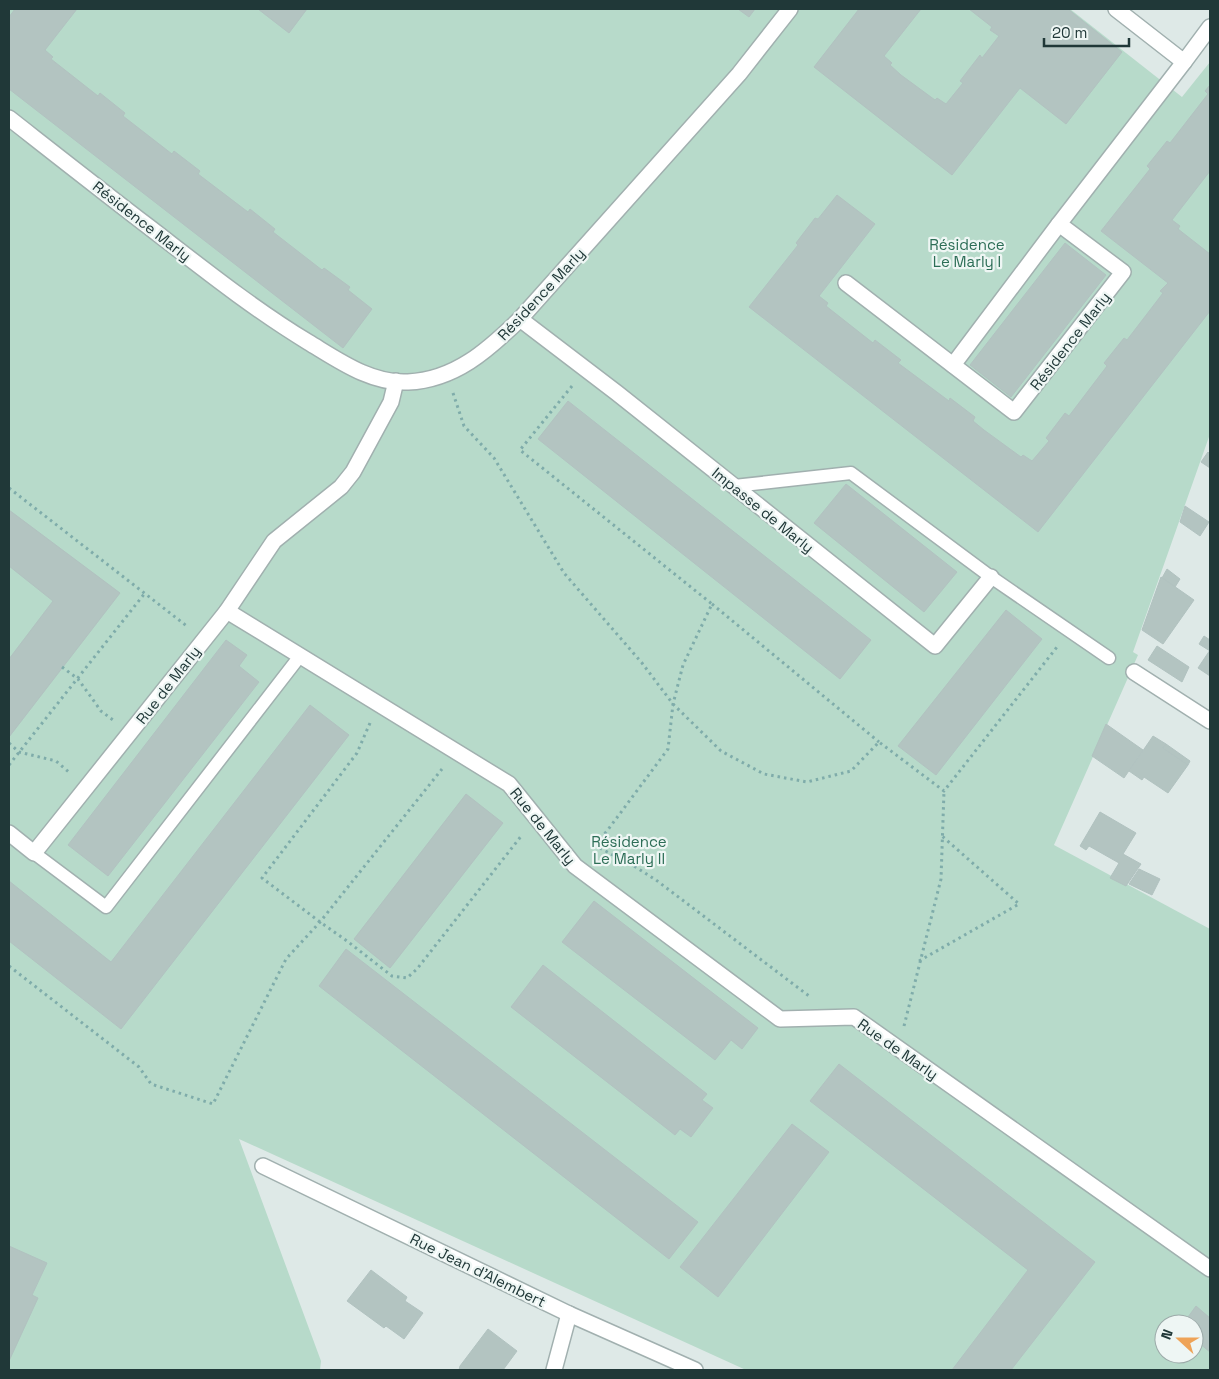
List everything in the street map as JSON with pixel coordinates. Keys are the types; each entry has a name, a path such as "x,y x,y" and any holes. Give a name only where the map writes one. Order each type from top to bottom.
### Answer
{"street":[{"name":"Résidence Marly","path":"9,118 240,298 348,367 379,379 406,382 433,379 465,366 489,349 520,320 739,74 790,9"},
{"path":"1116,9 1184,62"},
{"path":"953,365 1210,27"},
{"name":"Résidence Marly","path":"846,283 1014,412 1123,272 1059,224"},
{"name":"Impasse de Marly","path":"520,320 734,486 935,646 991,577"},
{"path":"227,611 274,541 341,487 353,472 391,402 396,381"},
{"name":"Rue de Marly","path":"34,853 227,611 509,784 575,866 780,1020 854,1017 1210,1269"},
{"path":"1134,672 1210,721"},
{"path":"9,833 34,853"},
{"name":"Rue Jean d'Alembert","path":"263,1166 569,1314 695,1370"},
{"path":"554,1370 569,1314"}],"lane":[{"path":"734,486 851,473 991,577 1109,658"},
{"path":"34,853 106,908 300,656"}],"path":[{"path":"585,369 520,450 712,604 879,742 944,791"},
{"path":"446,373 464,426 494,458 564,573 642,663 673,704 721,751 764,774 807,782 851,771 879,742"},
{"path":"9,488 204,639"},
{"path":"9,765 145,593"},
{"path":"575,866 607,830 668,749 673,704 683,665 712,604"},
{"path":"896,1047 902,1032 941,879 944,791 1070,630"},
{"path":"62,667 78,679 101,711 129,733"},
{"path":"378,704 356,753 262,878 392,976 407,978 417,969 536,817"},
{"path":"9,743 19,752 56,761 87,787"},
{"path":"9,966 139,1066 151,1084 213,1104 286,959 320,922 456,751"},
{"path":"919,962 1019,904 942,836"},
{"path":"594,845 656,880 808,995 814,1018"}],"green space":[{"name":"Résidence Le Marly II","path":"9,9 1070,9 1182,97 1210,62 1210,434 1133,652 1138,655 1054,845 1210,929 1210,1370 746,1370 239,1139 321,1361 320,1370 9,1370"}],"building":[{"path":"15,9 77,9 45,50 53,57 51,59 98,96 100,93 125,113 123,116 172,154 174,151 200,171 198,174 248,212 250,209 275,229 273,232 322,270 324,268 350,287 348,290 372,309 343,348 9,89 9,17"},
{"path":"258,9 307,9 289,33"},
{"path":"738,9 755,9 749,17"},
{"path":"859,9 921,9 884,56 892,63 890,65 901,75 935,100 937,98 946,104 963,83 960,81 980,55 982,58 999,36 990,30 992,27 969,9 1068,9 1122,52 1066,124 1020,88 952,175 814,67"},
{"path":"1210,85 1210,171 1172,220 1180,226 1178,229 1210,254 1210,311 1038,532 749,307 798,245 796,243 815,218 818,219 837,195 875,224 819,296 828,303 826,306 873,343 875,340 901,360 898,363 949,401 950,398 975,417 973,421 984,430 1021,457 1023,455 1032,461 1049,441 1046,438 1065,413 1069,416 1107,366 1104,363 1124,338 1127,340 1163,293 1160,291 1168,283 1101,231 1150,169 1147,166 1167,141 1170,143 1208,94 1205,91"},
{"path":"1065,243 1106,275 1011,397 970,365"},
{"path":"568,401 871,640 840,679 538,439"},
{"path":"1208,452 1210,454 1210,468 1201,462"},
{"path":"846,484 957,572 924,612 814,523"},
{"path":"1185,506 1209,522 1200,536 1180,522"},
{"path":"9,510 120,593 9,737 9,659 53,601 9,566"},
{"path":"1167,569 1180,579 1175,587 1162,578"},
{"path":"1161,577 1194,600 1163,644 1142,630"},
{"path":"1006,610 1042,639 936,775 898,746"},
{"path":"1204,636 1210,640 1210,651 1199,644"},
{"path":"226,640 247,655 239,666 259,682 108,876 68,845"},
{"path":"1157,646 1189,667 1182,682 1148,660"},
{"path":"1210,650 1210,676 1198,668"},
{"path":"310,705 349,735 121,1029 9,941 9,881 111,962"},
{"path":"1106,724 1143,750 1124,778 1092,756"},
{"path":"1153,736 1166,744 1163,748 1188,765 1168,793 1144,777 1142,780 1129,771"},
{"path":"1166,744 1190,761 1188,765 1163,748"},
{"path":"466,794 503,823 390,968 354,939"},
{"path":"1100,812 1136,833 1123,854 1141,864 1126,886 1110,878 1119,863 1089,846 1086,850 1080,846"},
{"path":"1139,869 1160,879 1152,895 1129,884"},
{"path":"594,901 758,1028 742,1049 731,1040 715,1060 562,942"},
{"path":"346,949 698,1222 669,1259 319,986"},
{"path":"543,965 707,1094 702,1100 713,1108 691,1137 680,1129 675,1135 511,1007"},
{"path":"839,1064 1095,1262 1011,1370 952,1370 1028,1270 810,1101"},
{"path":"792,1124 829,1152 718,1297 680,1267"},
{"path":"9,1246 47,1263 32,1295 38,1298 9,1361"},
{"path":"371,1270 407,1297 405,1301 423,1313 404,1339 386,1326 384,1328 347,1301"},
{"path":"1196,1306 1210,1318 1210,1352 1204,1347 1204,1314 1190,1314"},
{"path":"488,1329 517,1351 503,1370 459,1370 460,1366"}],"park label":[{"name":"Résidence Le Marly I","path":"967,252"}]}
